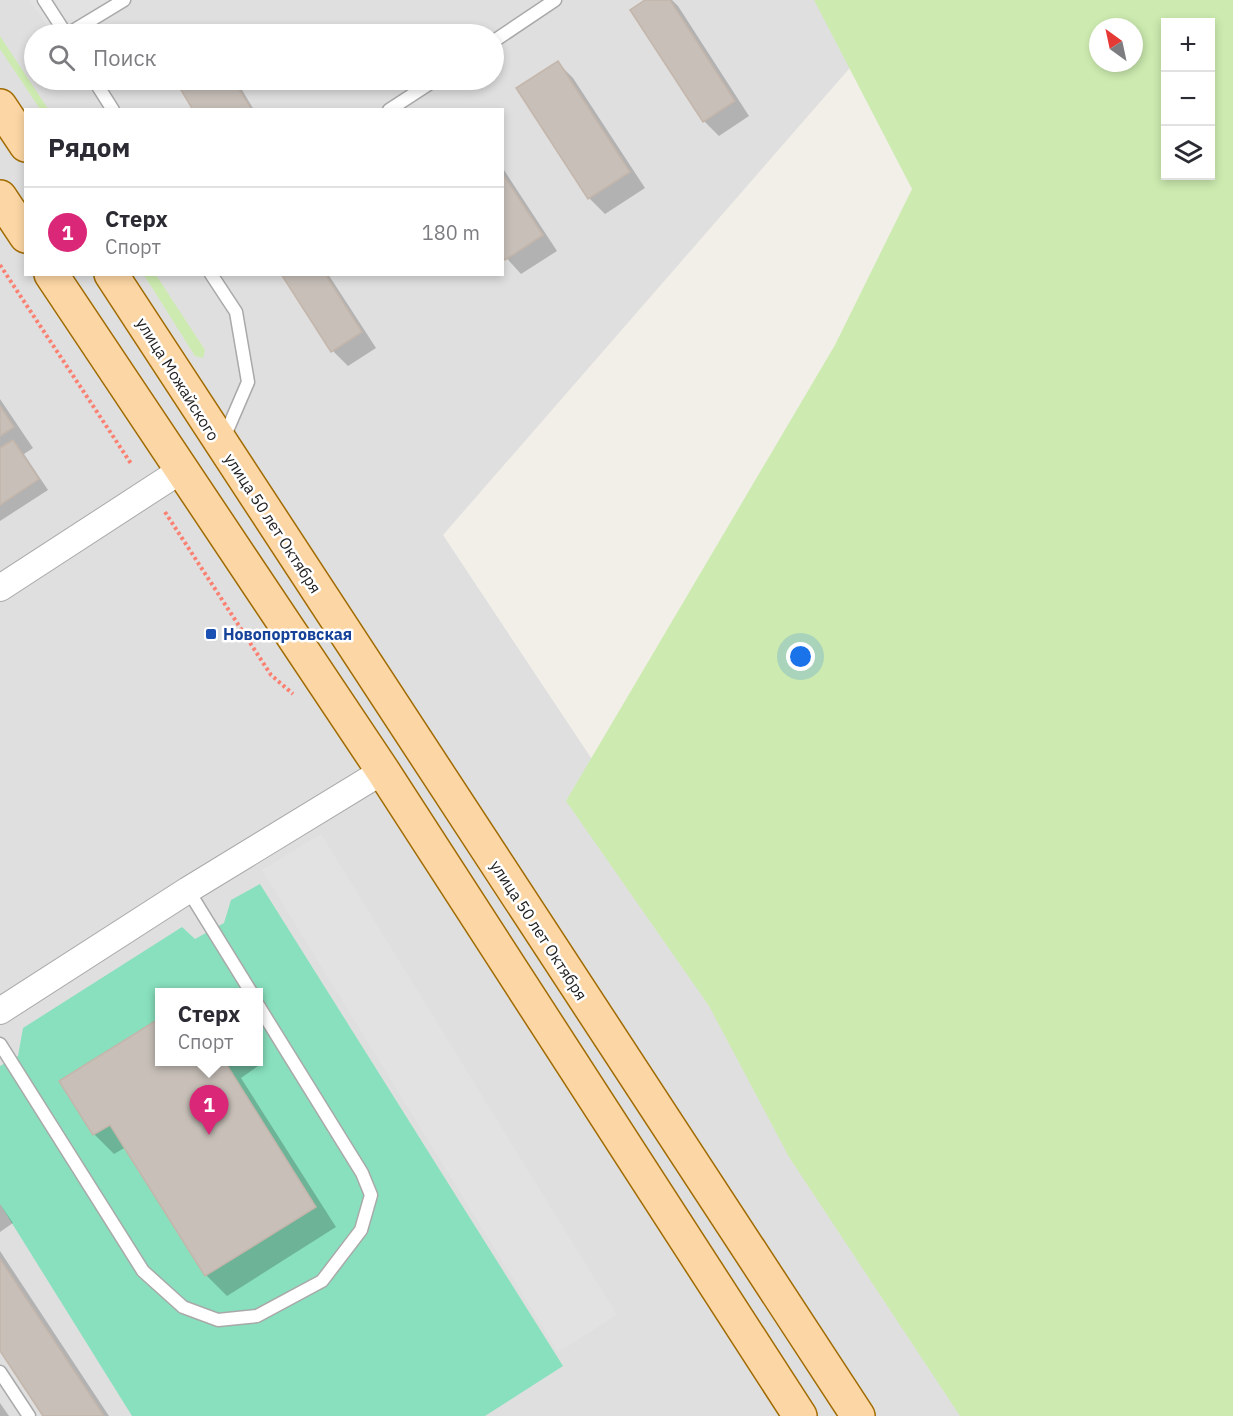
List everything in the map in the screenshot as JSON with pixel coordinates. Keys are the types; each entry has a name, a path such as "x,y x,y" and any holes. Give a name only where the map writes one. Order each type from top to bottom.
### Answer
{"main road":[{"path":"0,106 24,142"},
{"path":"0,196 24,233"},
{"path":"52,276 180,471 382,771 800,1416"},
{"name":"улица Можайского","path":"112,276 221,443 180,471"},
{"name":"улица 50 лет Октября","path":"221,443 858,1416"}],"street":[{"name":"улица Можайского","path":"3,581 180,471"},
{"path":"0,1011 188,890 382,771"}],"lane":[{"path":"44,0 60,24"},
{"path":"84,24 124,0"},
{"path":"504,34 555,0"},
{"path":"100,90 112,108"},
{"path":"392,108 420,90"},
{"path":"212,276 236,312 248,382 221,443"},
{"path":"188,890 248,988"},
{"path":"0,1044 143,1271 183,1307 218,1320 257,1316 322,1281 361,1230 371,1196 362,1173 263,1013"},
{"path":"0,1372 29,1416"}],"path":[{"path":"0,265 132,465"}],"shaded area":[{"path":"0,0 909,0 443,535 1028,1416 0,1416"},
{"path":"29,0 128,0 92,24 46,24"},
{"path":"321,834 617,1315 558,1352 262,870"}],"green space":[{"path":"814,0 1233,0 1233,1416 960,1416 789,1157 709,1006 566,801 835,345 912,189"},
{"path":"0,36 24,72 24,85 0,49"},
{"path":"27,90 36,90 47,108 39,108"},
{"path":"145,276 157,276 205,350 203,358 195,356"},
{"path":"260,884 563,1366 485,1416 132,1416 0,1204 0,1066 18,1056 23,1028 182,927 195,939 224,923 231,900"}],"building":[{"path":"645,0 670,0 735,101 703,122 630,10"},
{"path":"558,61 630,172 588,199 516,88"},
{"path":"181,90 239,90 251,108 192,108"},
{"path":"504,176 543,235 504,259"},
{"path":"282,276 326,276 362,332 331,352"},
{"path":"0,406 14,427 0,436"},
{"path":"13,440 39,479 0,505 0,448"},
{"path":"155,1021 155,1066 228,1066 316,1207 205,1276 110,1125 93,1135 59,1081"},
{"path":"0,1259 104,1416 43,1416 0,1351"}],"place":[{"name":"Новопортовская","path":"211,634"},
{"name":"Стерх","path":"209,1135"}]}
